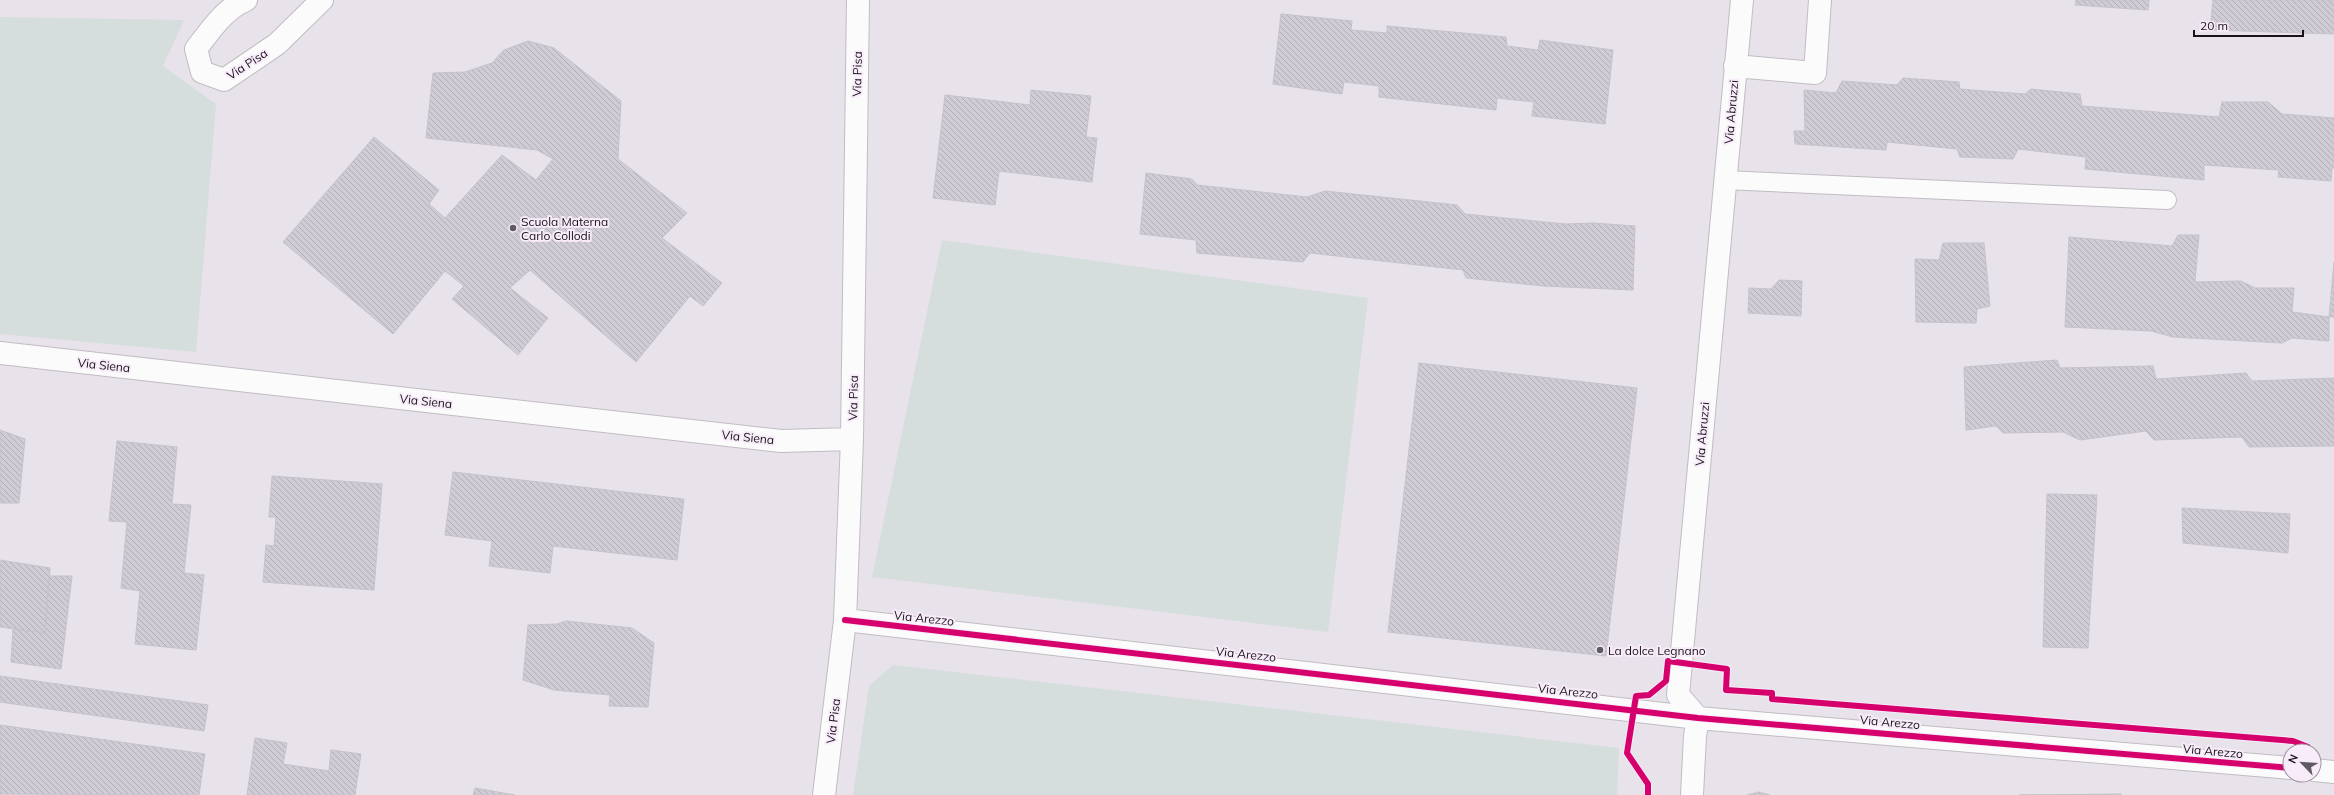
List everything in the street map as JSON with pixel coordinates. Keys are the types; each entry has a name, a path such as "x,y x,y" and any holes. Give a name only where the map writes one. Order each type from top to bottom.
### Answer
{"street":[{"name":"Via Pisa","path":"246,0 239,3 218,20 196,49 202,72 224,80 277,44 322,0"},
{"name":"Via Pisa","path":"824,795 845,620 852,439 858,0"},
{"name":"Via Abruzzi","path":"1698,718 1678,695 1742,0"},
{"name":"Via Abruzzi","path":"1736,66 1815,73 1820,0"},
{"name":"Via Siena","path":"0,353 780,441 852,439"},
{"name":"Via Arezzo","path":"845,620 1698,718 2282,767"},
{"path":"1692,795 1695,736 1698,718"},
{"path":"2322,771 2334,772"}],"lane":[{"path":"1725,180 2167,200"}],"shaded area":[{"path":"0,17 184,20 163,66 216,104 196,352 0,334"},
{"path":"942,240 1368,298 1328,632 872,577"},
{"path":"893,665 1619,748 1617,795 853,795 869,686"}],"building":[{"path":"2076,0 2149,0 2148,10 2075,5"},
{"path":"2213,0 2334,0 2334,34 2210,30"},
{"path":"1281,14 1352,21 1351,30 1387,33 1387,26 1506,37 1507,46 1538,50 1540,40 1613,50 1605,124 1532,116 1534,102 1497,98 1496,110 1379,97 1379,86 1344,82 1342,94 1273,84"},
{"path":"528,41 554,48 621,101 618,159 687,213 662,238 722,283 703,306 690,296 636,362 530,270 510,288 548,318 518,355 452,299 464,286 445,271 393,334 283,242 374,137 439,190 429,204 445,218 502,155 536,180 553,159 537,150 426,138 433,73 465,72 492,63 504,50"},
{"path":"1903,78 1959,82 1960,89 2025,94 2031,89 2080,94 2082,106 2219,117 2222,102 2268,102 2282,114 2334,118 2334,168 2332,168 2331,181 2278,177 2279,170 2204,165 2204,180 2085,169 2086,157 2018,149 2013,159 1960,157 1957,149 1887,142 1886,150 1795,144 1794,131 1805,131 1804,90 1836,93 1842,81 1897,85"},
{"path":"1031,90 1091,96 1086,137 1097,138 1092,182 999,171 995,205 933,198 945,95 1030,105"},
{"path":"1146,173 1192,179 1197,185 1307,197 1325,191 1457,205 1465,214 1565,224 1593,223 1635,226 1633,290 1543,286 1466,278 1463,270 1310,253 1303,262 1197,253 1196,240 1140,234"},
{"path":"2178,235 2199,235 2195,282 2241,281 2255,288 2294,288 2292,312 2329,317 2329,341 2292,338 2282,343 2173,337 2151,331 2065,327 2069,237 2172,246"},
{"path":"1943,243 1984,243 1990,306 1977,309 1976,323 1916,322 1915,259 1939,260"},
{"path":"2334,262 2334,317 2329,317"},
{"path":"1779,280 1802,281 1801,316 1748,313 1749,288 1771,289"},
{"path":"2057,360 2060,368 2153,366 2156,379 2246,373 2252,381 2334,378 2334,446 2249,447 2242,437 2154,440 2146,431 2080,440 2063,432 2003,433 1996,426 1966,430 1964,367"},
{"path":"1419,363 1637,388 1606,656 1388,632"},
{"path":"0,430 25,439 19,503 0,503"},
{"path":"117,441 177,447 172,504 191,505 184,573 204,575 196,650 135,644 140,591 121,588 127,522 109,521"},
{"path":"453,472 684,499 677,560 553,546 550,573 489,566 492,541 445,535"},
{"path":"272,476 382,484 374,590 263,582 266,545 274,546 276,517 269,517"},
{"path":"2047,494 2097,495 2088,648 2043,647"},
{"path":"2182,508 2290,514 2288,553 2183,543"},
{"path":"0,560 50,568 45,633 0,627"},
{"path":"49,576 72,576 61,669 11,662 13,629 45,633"},
{"path":"566,621 632,628 654,643 648,707 609,706 610,695 554,690 523,680 528,625 557,624"},
{"path":"0,676 208,705 204,731 0,702"},
{"path":"0,725 205,754 199,795 0,794"},
{"path":"255,738 287,743 283,764 329,771 331,750 361,754 355,795 247,795"},
{"path":"475,788 515,795 473,795"},
{"path":"1759,792 1770,795 1747,795"},
{"path":"2121,794 2121,795 2019,795"}],"cycle path":[{"path":"845,620 1698,718 2282,767"},
{"path":"1648,795 1648,784 1627,753 1636,696 1649,695 1666,681 1668,661 1727,669 1726,690 1772,693 1772,699 2293,741 2298,743"}],"place":[{"name":"Scuola Materna Carlo Collodi","path":"513,228"},
{"name":"La dolce Legnano","path":"1600,650"}]}
